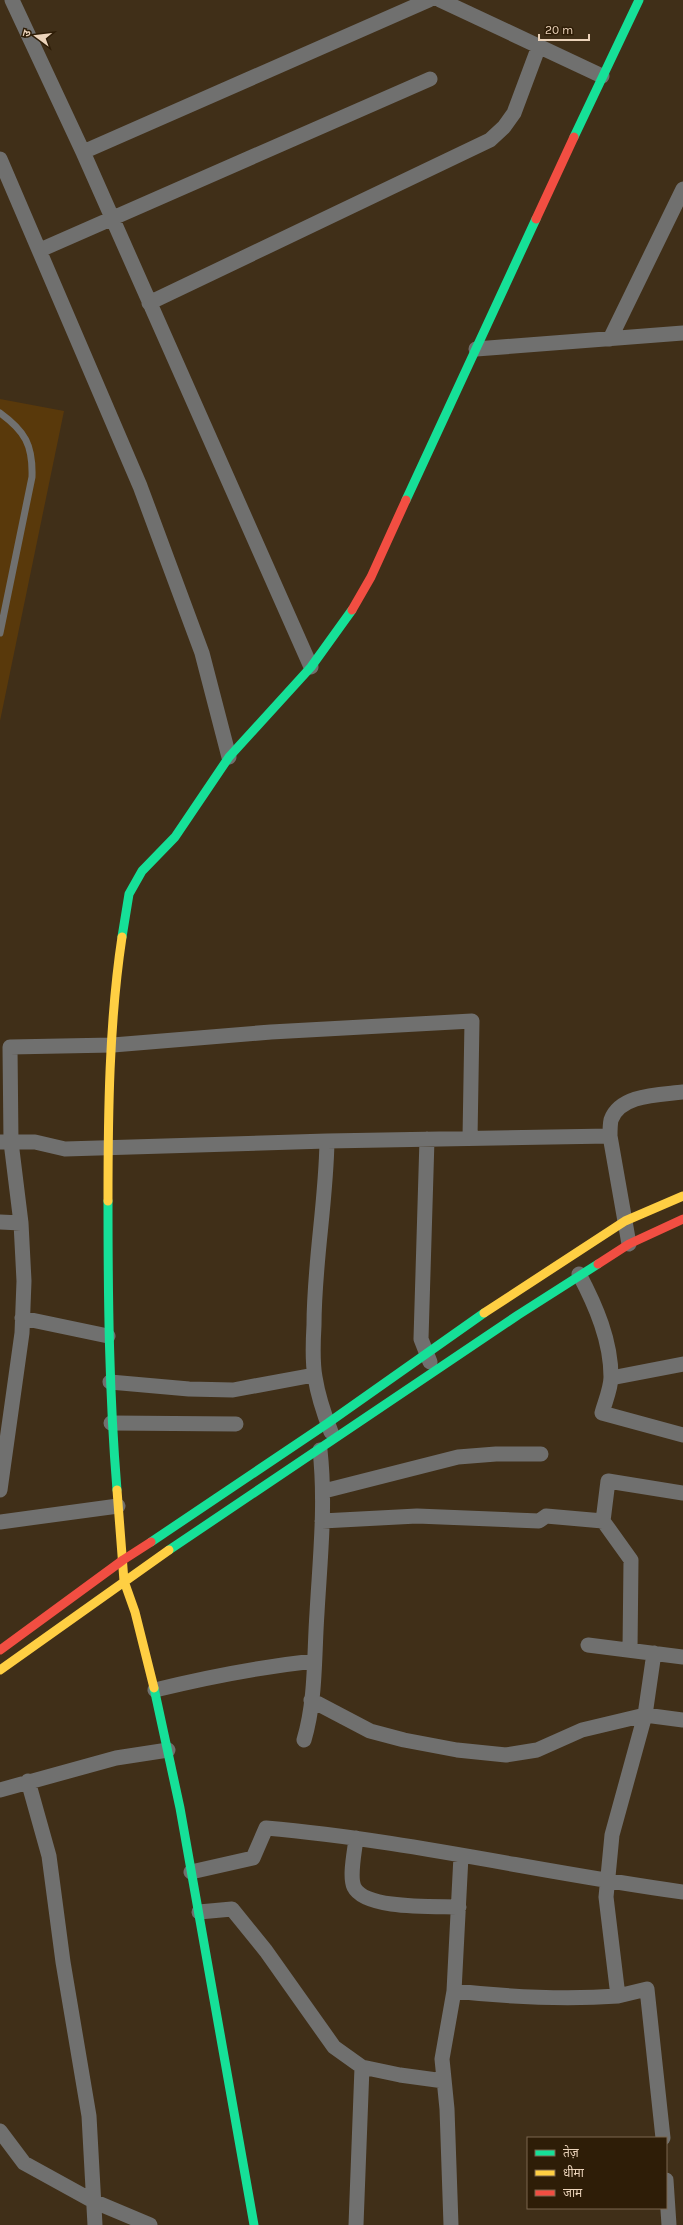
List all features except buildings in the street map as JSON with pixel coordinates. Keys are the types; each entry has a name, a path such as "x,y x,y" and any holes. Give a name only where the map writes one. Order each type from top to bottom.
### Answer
{"street":[{"path":"12,0 83,152 311,668"},
{"path":"83,152 429,0"},
{"path":"440,0 602,76"},
{"path":"254,2225 192,1872 168,1750 155,1690 135,1612 124,1581 111,1423 108,1336 108,1148 119,960 129,894 142,870 180,831 229,757 311,668 346,621 371,577 602,76 640,0"},
{"path":"149,303 490,140 504,127 514,113 539,46"},
{"path":"40,250 430,79"},
{"path":"0,159 143,493 202,653 229,757"},
{"path":"610,339 682,195"},
{"path":"476,350 683,333"},
{"path":"0,1490 22,1318 24,1281 21,1223 6,1142 10,1047 113,1045 271,1032 472,1021 470,1138"},
{"path":"629,1244 610,1136 611,1121 616,1112 624,1104 646,1097 683,1092"},
{"path":"6,1142 35,1142 65,1149 327,1141 610,1136"},
{"path":"427,1139 421,1339 434,1371"},
{"path":"327,1141 326,1180 314,1289 314,1375 334,1441"},
{"path":"0,1650 123,1560 328,1423 484,1312 625,1221 683,1196"},
{"path":"0,1670 124,1581 334,1441 434,1371 579,1274 629,1244 683,1219"},
{"path":"0,1222 21,1223"},
{"path":"579,1274 595,1305 607,1342 611,1378 602,1413 683,1435"},
{"path":"22,1318 108,1336"},
{"path":"611,1378 683,1364"},
{"path":"110,1382 189,1389 234,1390 314,1375"},
{"path":"111,1423 236,1424"},
{"path":"304,1740 311,1700 324,1491 320,1450"},
{"path":"324,1491 458,1457 496,1454 541,1454"},
{"path":"630,1650 631,1560 603,1521 608,1481 683,1493"},
{"path":"0,1522 118,1506"},
{"path":"322,1521 417,1516 538,1521 546,1516 603,1521"},
{"path":"588,1645 683,1655"},
{"path":"618,1996 606,1896 612,1835 645,1715 654,1653"},
{"path":"155,1690 204,1677 260,1667 314,1661"},
{"path":"311,1700 377,1733 404,1740 457,1750 506,1755 537,1750 582,1730 645,1715 683,1720"},
{"path":"0,1790 28,1781 116,1758 168,1750"},
{"path":"28,1781 49,1856 66,1978 89,2116 95,2225"},
{"path":"192,1872 253,1858 266,1828 404,1845 461,1856 683,1892"},
{"path":"356,1838 352,1870 354,1886 361,1895 371,1901 387,1904 459,1907"},
{"path":"451,2225 442,2059 454,1991 461,1856"},
{"path":"199,1912 232,1909 266,1951 334,2047 362,2067 400,2075 444,2081"},
{"path":"454,1991 506,1997 563,1999 618,1996 647,1989 663,2137"},
{"path":"356,2225 362,2067"},
{"path":"0,2131 24,2162 93,2201 150,2225"},
{"path":"667,2195 669,2225"}],"lane":[{"path":"0,413 9,419 27,440 33,457 32,476 0,633"}],"shaded area":[{"path":"0,399 64,411 0,721"}],"traffic: fast":[{"path":"574,137 639,0"},
{"path":"406,500 536,219"},
{"path":"122,937 129,894 142,871 175,837 229,757 311,667 352,610"},
{"path":"108,1201 108,1273 112,1418 117,1490"},
{"path":"169,1550 518,1315 598,1264"},
{"path":"151,1542 328,1423 484,1313"},
{"path":"154,1688 180,1808 254,2225"}],"traffic: slow":[{"path":"108,1201 110,1069 114,1002 122,937"},
{"path":"484,1313 625,1221 683,1196"},
{"path":"117,1490 124,1581 135,1612 154,1688"},
{"path":"0,1670 169,1550"}],"traffic: jam":[{"path":"536,219 574,137"},
{"path":"352,610 371,577 406,500"},
{"path":"598,1264 629,1244 683,1219"},
{"path":"0,1650 123,1560 151,1542"}]}
